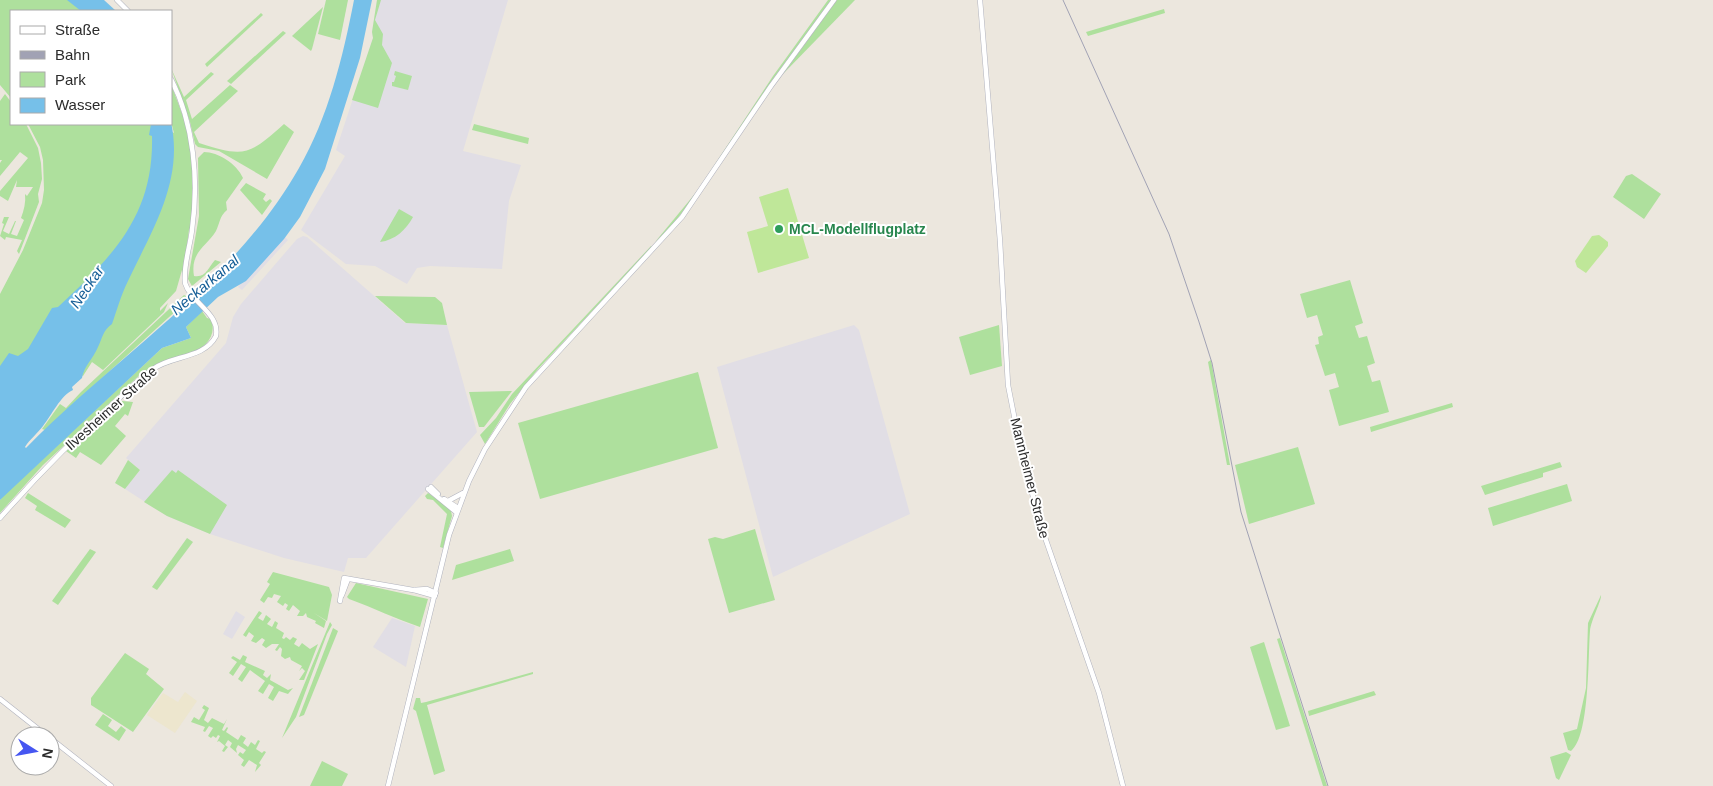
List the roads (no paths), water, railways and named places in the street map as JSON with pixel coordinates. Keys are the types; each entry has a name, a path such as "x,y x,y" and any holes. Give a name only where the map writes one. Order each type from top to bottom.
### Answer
{"main road":[{"path":"117,0 127,10"},
{"path":"388,786 457,510 485,449 512,405 552,356 682,217 771,86 834,0"},
{"name":"Mannheimer Straße","path":"980,0 993,159 1006,367 1014,419 1040,523 1099,693 1123,786"},
{"name":"Ilvesheimer Straße","path":"0,518 30,484 87,427 144,376 163,363 210,345 216,336 216,327 205,309 188,290 185,278 194,211 194,172 188,130 172,82"},
{"path":"430,488 448,502 457,510 430,488"},
{"path":"448,502 464,492"},
{"path":"346,578 436,595"},
{"path":"413,590 427,589 438,581"},
{"path":"427,589 436,595"},
{"path":"0,699 35,726"},
{"path":"60,746 111,786"}],"water":[{"path":"67,0 104,0 115,10 80,10"},
{"name":"Neckar","path":"354,0 372,0 360,58 325,169 300,217 284,239 246,281 218,297 186,327 191,338 162,348 0,500 0,366 9,353 18,356 28,349 52,308 58,307 78,289 112,252 126,233 146,189 151,164 152,136 149,135 151,125 171,125 174,144 173,165 169,185 156,224 121,297 112,324 105,332 82,378 72,387 73,390 60,401 43,426 27,444 26,448 61,414 208,283 242,247 272,209 299,168 318,129 333,87"}],"railway":[{"path":"1063,0 1169,234 1199,322 1212,363 1241,512 1328,786"}],"place":[{"name":"MCL-Modellflugplatz","path":"779,229"}],"water label":[{"name":"Neckarkanal","path":"205,285"}]}
